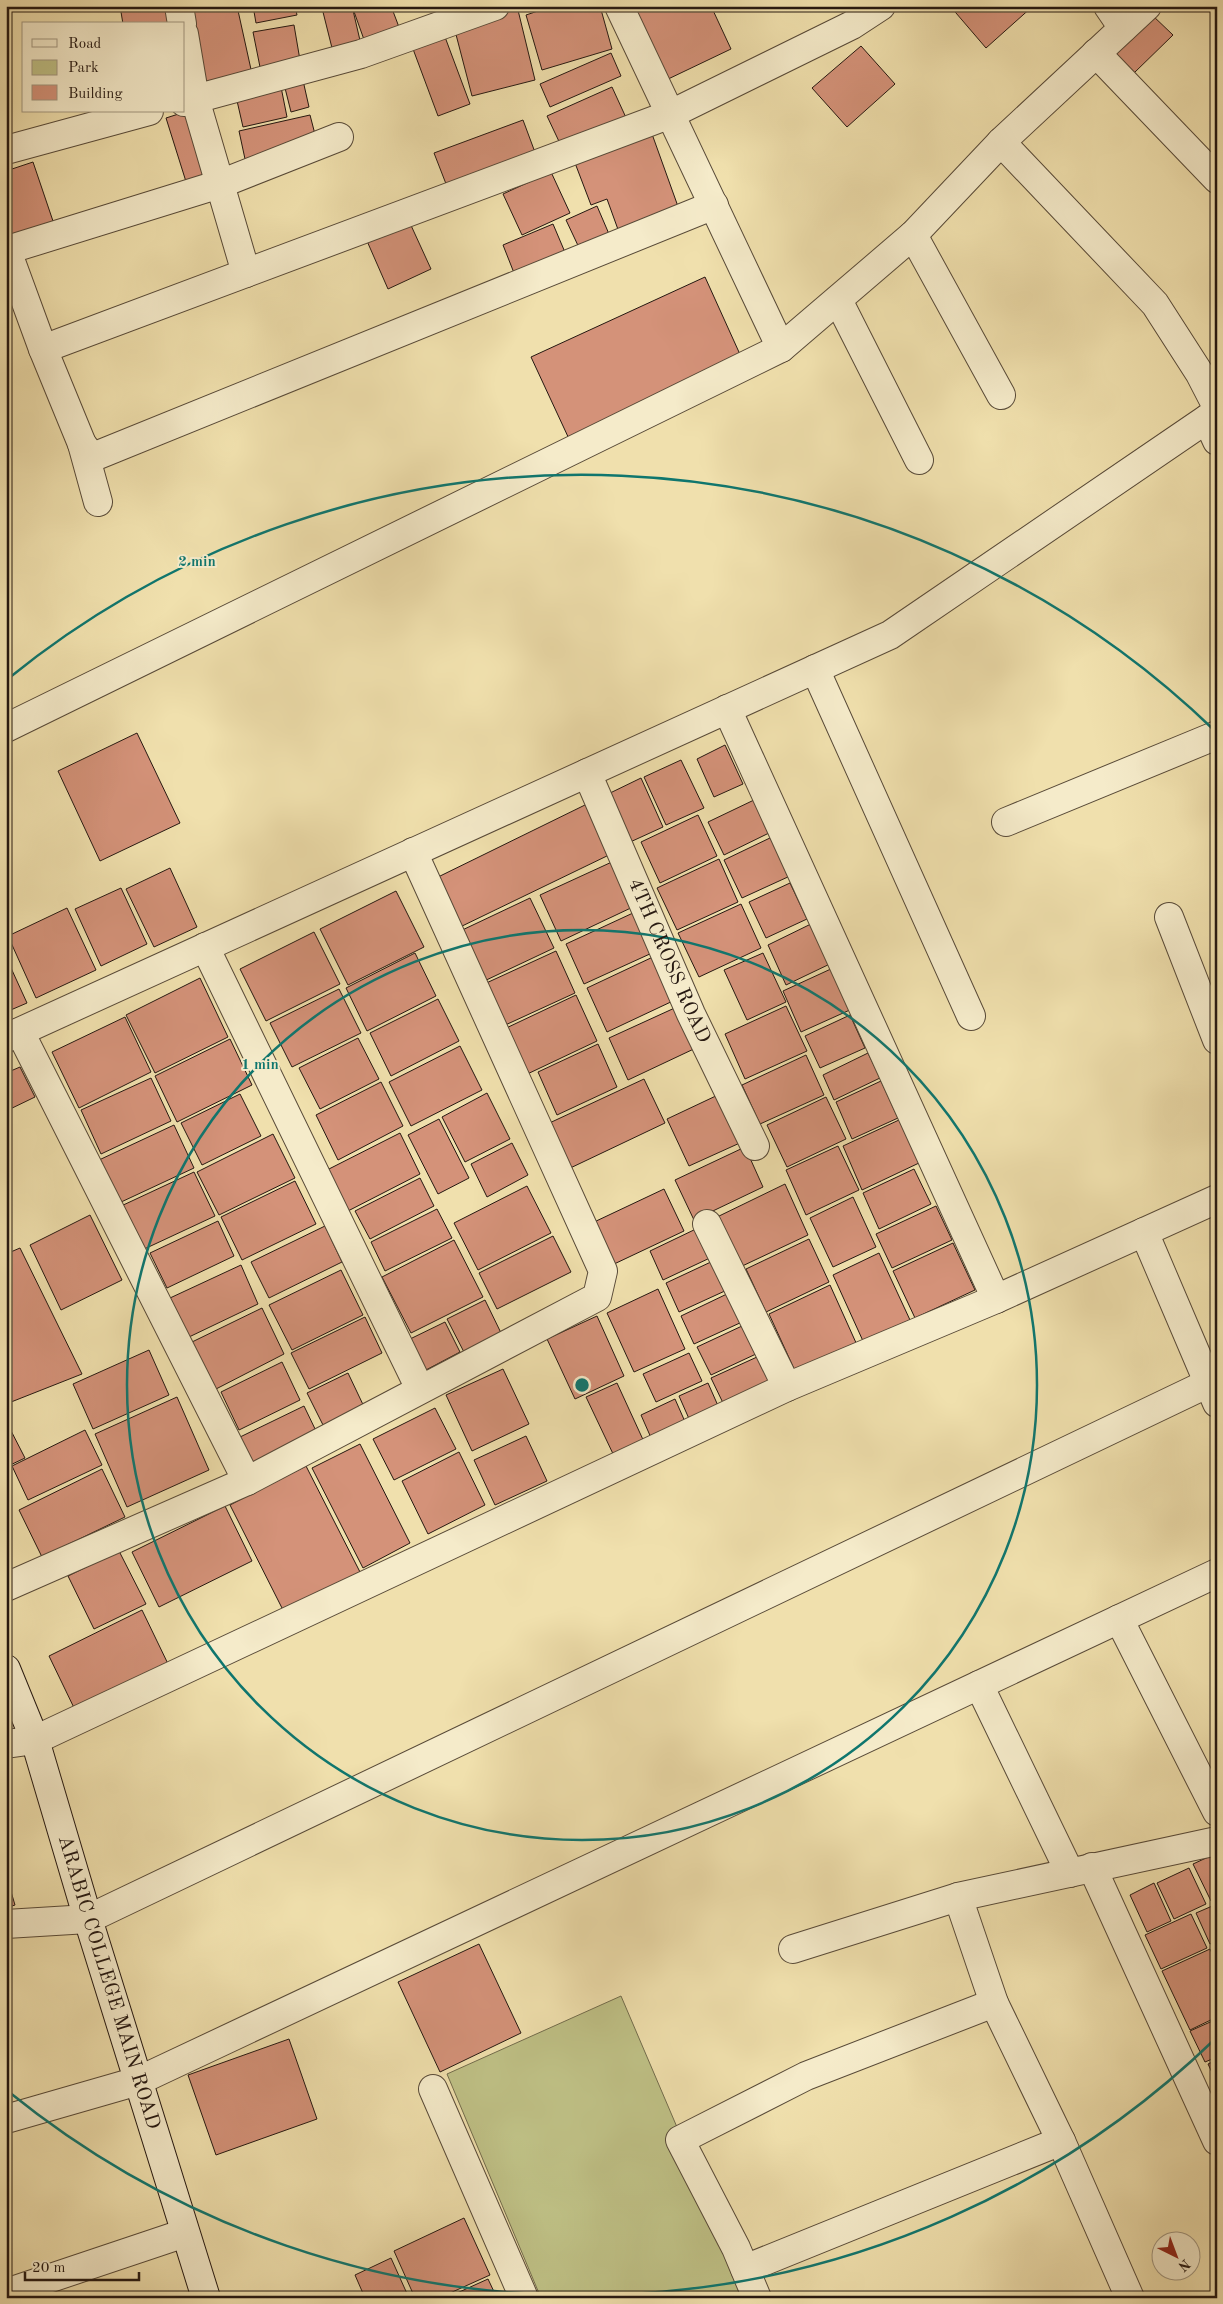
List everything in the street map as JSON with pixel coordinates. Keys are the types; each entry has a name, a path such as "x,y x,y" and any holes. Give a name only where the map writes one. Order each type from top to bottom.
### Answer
{"street":[{"path":"179,6 182,22"},
{"path":"190,100 360,54 495,6"},
{"path":"619,6 781,348"},
{"path":"43,349 670,114 852,25 881,6"},
{"path":"6,728 781,348 913,236 1001,142 1096,53 1115,17 1147,6"},
{"path":"185,45 190,100 220,184 246,273"},
{"path":"1096,53 1217,179"},
{"path":"6,150 145,112"},
{"path":"98,502 82,444 43,349 7,249 220,184 339,137"},
{"path":"247,1481 13,1035 890,635 1214,420 1200,374 1155,304 1001,142"},
{"path":"82,444 89,452 98,455 714,205"},
{"path":"913,236 1001,395"},
{"path":"838,300 919,460"},
{"path":"815,669 971,1016"},
{"path":"727,709 996,1300"},
{"path":"1006,822 1217,735"},
{"name":"4TH CROSS ROAD","path":"587,773 691,1014 755,1146"},
{"path":"6,1587 247,1481 597,1297 603,1271 412,852"},
{"path":"1169,918 1217,1040"},
{"path":"205,947 420,1389"},
{"path":"6,1744 35,1740 786,1388 996,1300 1217,1199"},
{"path":"707,1224 786,1388"},
{"path":"6,1924 88,1919 1214,1388 1144,1232"},
{"path":"6,2119 138,2081 1217,1573"},
{"path":"1119,1619 1217,1812"},
{"name":"ARABIC COLLEGE MAIN ROAD","path":"6,1669 35,1740 88,1919 206,2298"},
{"path":"979,1685 1081,1870 1217,2141"},
{"path":"793,1949 958,1897 1217,1841"},
{"path":"958,1897 994,2003 1061,2141 1126,2297"},
{"path":"757,2298 745,2269 680,2140 806,2076 994,2003"},
{"path":"433,2089 524,2298"},
{"path":"745,2269 1061,2141"},
{"path":"6,2293 185,2233"}],"green space":[{"path":"621,1996 750,2298 541,2298 447,2074"}],"building":[{"path":"120,6 175,6 178,22 123,22"},
{"path":"189,6 237,6 254,83 208,94"},
{"path":"253,6 295,6 297,15 256,23"},
{"path":"352,6 362,49 334,56 322,8"},
{"path":"352,6 391,6 402,35 367,48"},
{"path":"434,6 476,6 438,19"},
{"path":"517,6 535,80 472,96 453,23"},
{"path":"553,6 600,6 612,49 542,70 526,15"},
{"path":"628,6 711,6 731,49 664,81"},
{"path":"950,6 1033,6 986,48"},
{"path":"1151,14 1173,35 1134,73 1113,52"},
{"path":"294,25 301,66 262,77 253,32"},
{"path":"445,37 470,104 438,116 413,49"},
{"path":"861,46 895,84 847,127 812,88"},
{"path":"611,53 621,76 550,107 540,84"},
{"path":"302,76 309,107 291,112 283,80"},
{"path":"280,82 287,117 243,127 235,92"},
{"path":"612,87 628,122 564,152 547,116"},
{"path":"191,110 213,180 188,188 166,118"},
{"path":"310,115 317,142 245,159 239,131"},
{"path":"523,120 536,155 448,189 434,153"},
{"path":"652,134 680,212 620,235 607,199 591,205 575,163"},
{"path":"33,162 55,227 9,242 6,235 6,171"},
{"path":"551,172 570,213 522,235 503,194"},
{"path":"597,206 612,241 582,254 566,220"},
{"path":"409,221 431,269 388,289 367,241"},
{"path":"553,224 567,257 516,278 503,245"},
{"path":"705,277 743,361 570,441 531,357"},
{"path":"137,733 180,823 100,861 58,771"},
{"path":"725,745 743,784 714,797 697,759"},
{"path":"681,760 704,808 666,825 644,777"},
{"path":"641,778 663,827 628,843 606,795"},
{"path":"754,800 769,833 724,855 708,822"},
{"path":"587,804 611,854 458,928 434,879"},
{"path":"698,815 717,856 660,883 641,842"},
{"path":"772,837 790,876 742,898 724,860"},
{"path":"719,859 738,902 677,930 657,888"},
{"path":"614,861 635,906 561,941 540,895"},
{"path":"170,868 197,927 154,947 126,889"},
{"path":"790,883 807,919 766,938 749,902"},
{"path":"121,888 147,944 101,966 75,909"},
{"path":"396,891 424,947 348,985 320,929"},
{"path":"530,898 554,948 480,983 456,933"},
{"path":"741,904 761,948 699,977 678,933"},
{"path":"67,908 96,970 36,998 8,936"},
{"path":"633,913 652,953 584,984 566,944"},
{"path":"815,922 834,962 786,985 768,945"},
{"path":"314,932 340,984 266,1021 240,969"},
{"path":"556,951 575,993 501,1027 482,985"},
{"path":"415,953 436,996 367,1031 346,988"},
{"path":"763,953 786,1002 747,1020 724,970"},
{"path":"655,956 675,1000 607,1032 587,988"},
{"path":"6,957 27,1003 6,1012"},
{"path":"833,968 852,1009 801,1032 783,991"},
{"path":"200,978 228,1037 155,1073 126,1015"},
{"path":"339,989 361,1033 292,1067 270,1023"},
{"path":"576,995 597,1041 521,1077 500,1031"},
{"path":"438,999 459,1041 391,1076 370,1033"},
{"path":"679,1006 698,1047 628,1080 609,1038"},
{"path":"786,1006 807,1051 745,1079 725,1034"},
{"path":"850,1015 865,1048 820,1068 805,1036"},
{"path":"125,1017 151,1072 79,1108 52,1052"},
{"path":"358,1038 379,1079 320,1109 299,1068"},
{"path":"230,1039 252,1085 177,1122 155,1076"},
{"path":"598,1044 617,1087 557,1115 538,1072"},
{"path":"460,1046 482,1090 411,1126 389,1082"},
{"path":"868,1053 880,1078 834,1100 823,1075"},
{"path":"806,1055 824,1095 760,1124 742,1085"},
{"path":"20,1067 35,1097 6,1111 6,1073"},
{"path":"151,1078 171,1121 101,1154 81,1110"},
{"path":"644,1079 665,1123 564,1171 543,1126"},
{"path":"881,1081 898,1118 852,1139 836,1102"},
{"path":"381,1082 403,1126 338,1160 316,1115"},
{"path":"487,1093 510,1139 465,1162 442,1117"},
{"path":"240,1094 261,1136 202,1165 181,1123"},
{"path":"720,1094 742,1142 689,1166 667,1119"},
{"path":"826,1097 846,1139 787,1167 767,1125"},
{"path":"439,1119 469,1178 438,1194 408,1135"},
{"path":"899,1120 919,1163 862,1190 843,1146"},
{"path":"174,1125 194,1168 119,1203 99,1160"},
{"path":"400,1133 420,1174 346,1212 325,1171"},
{"path":"273,1134 295,1178 219,1215 197,1172"},
{"path":"512,1143 528,1175 487,1197 471,1164"},
{"path":"838,1146 859,1190 806,1215 786,1170"},
{"path":"745,1147 763,1187 694,1220 675,1180"},
{"path":"914,1169 931,1204 879,1229 863,1193"},
{"path":"194,1172 215,1216 140,1251 119,1207"},
{"path":"420,1178 434,1206 370,1239 355,1211"},
{"path":"295,1181 316,1224 242,1260 221,1217"},
{"path":"785,1184 808,1235 738,1268 715,1218"},
{"path":"527,1186 551,1233 478,1270 454,1223"},
{"path":"664,1189 684,1231 612,1265 592,1223"},
{"path":"853,1197 876,1247 833,1267 810,1218"},
{"path":"936,1206 952,1240 892,1268 876,1234"},
{"path":"437,1209 452,1238 385,1271 371,1242"},
{"path":"90,1215 122,1280 61,1310 30,1245"},
{"path":"218,1221 234,1256 167,1288 150,1253"},
{"path":"325,1226 342,1262 269,1298 251,1262"},
{"path":"698,1228 712,1257 663,1280 650,1251"},
{"path":"553,1236 571,1272 497,1309 479,1273"},
{"path":"809,1239 829,1282 766,1312 746,1269"},
{"path":"454,1240 483,1297 411,1333 382,1277"},
{"path":"953,1243 975,1290 915,1318 893,1271"},
{"path":"20,1248 82,1374 6,1404 6,1254"},
{"path":"879,1253 910,1320 863,1341 833,1275"},
{"path":"713,1261 727,1290 679,1312 666,1283"},
{"path":"241,1265 258,1304 189,1337 170,1298"},
{"path":"341,1270 363,1315 292,1350 269,1305"},
{"path":"830,1285 857,1345 796,1373 769,1314"},
{"path":"658,1289 685,1349 634,1372 607,1313"},
{"path":"729,1293 742,1322 694,1344 681,1316"},
{"path":"485,1300 503,1337 466,1356 447,1319"},
{"path":"262,1308 284,1354 216,1389 192,1342"},
{"path":"597,1316 624,1376 575,1399 547,1339"},
{"path":"365,1317 382,1353 309,1389 291,1353"},
{"path":"445,1322 460,1352 424,1371 408,1340"},
{"path":"742,1326 756,1354 711,1375 697,1347"},
{"path":"149,1350 169,1395 93,1429 73,1384"},
{"path":"689,1353 702,1381 656,1402 643,1374"},
{"path":"757,1357 770,1383 724,1405 711,1378"},
{"path":"282,1362 300,1400 239,1430 221,1392"},
{"path":"503,1369 529,1424 472,1451 446,1395"},
{"path":"348,1373 367,1413 327,1433 307,1393"},
{"path":"617,1383 645,1444 615,1458 586,1397"},
{"path":"708,1383 719,1408 690,1421 679,1396"},
{"path":"177,1397 209,1470 127,1507 95,1434"},
{"path":"675,1399 686,1424 652,1440 641,1415"},
{"path":"304,1406 317,1433 251,1466 238,1438"},
{"path":"435,1408 456,1449 394,1480 373,1439"},
{"path":"6,1421 25,1458 6,1467"},
{"path":"85,1430 102,1465 28,1500 12,1466"},
{"path":"526,1436 547,1481 495,1505 474,1460"},
{"path":"360,1444 410,1543 363,1568 312,1468"},
{"path":"459,1452 485,1505 428,1534 402,1481"},
{"path":"306,1466 360,1572 284,1612 230,1505"},
{"path":"102,1469 125,1517 42,1557 19,1510"},
{"path":"225,1506 252,1561 159,1607 132,1552"},
{"path":"119,1551 146,1604 94,1629 68,1576"},
{"path":"142,1610 170,1668 77,1714 49,1656"},
{"path":"1217,1853 1217,1898 1211,1901 1193,1864"},
{"path":"1189,1868 1206,1904 1174,1919 1157,1883"},
{"path":"6,1875 15,1905 6,1908"},
{"path":"1154,1883 1171,1921 1147,1932 1130,1895"},
{"path":"1217,1904 1217,1941 1210,1944 1196,1913"},
{"path":"1191,1914 1207,1948 1161,1969 1145,1935"},
{"path":"479,1944 521,2033 440,2072 398,1982"},
{"path":"1210,1949 1217,1964 1217,2017 1190,2030 1162,1971"},
{"path":"1217,2019 1217,2057 1205,2062 1190,2031"},
{"path":"289,2039 317,2119 216,2155 188,2075"},
{"path":"1217,2060 1217,2083 1208,2064"},
{"path":"464,2218 490,2275 439,2298 415,2298 394,2251"},
{"path":"391,2258 409,2298 365,2298 355,2275"},
{"path":"488,2279 497,2298 446,2298"}]}
